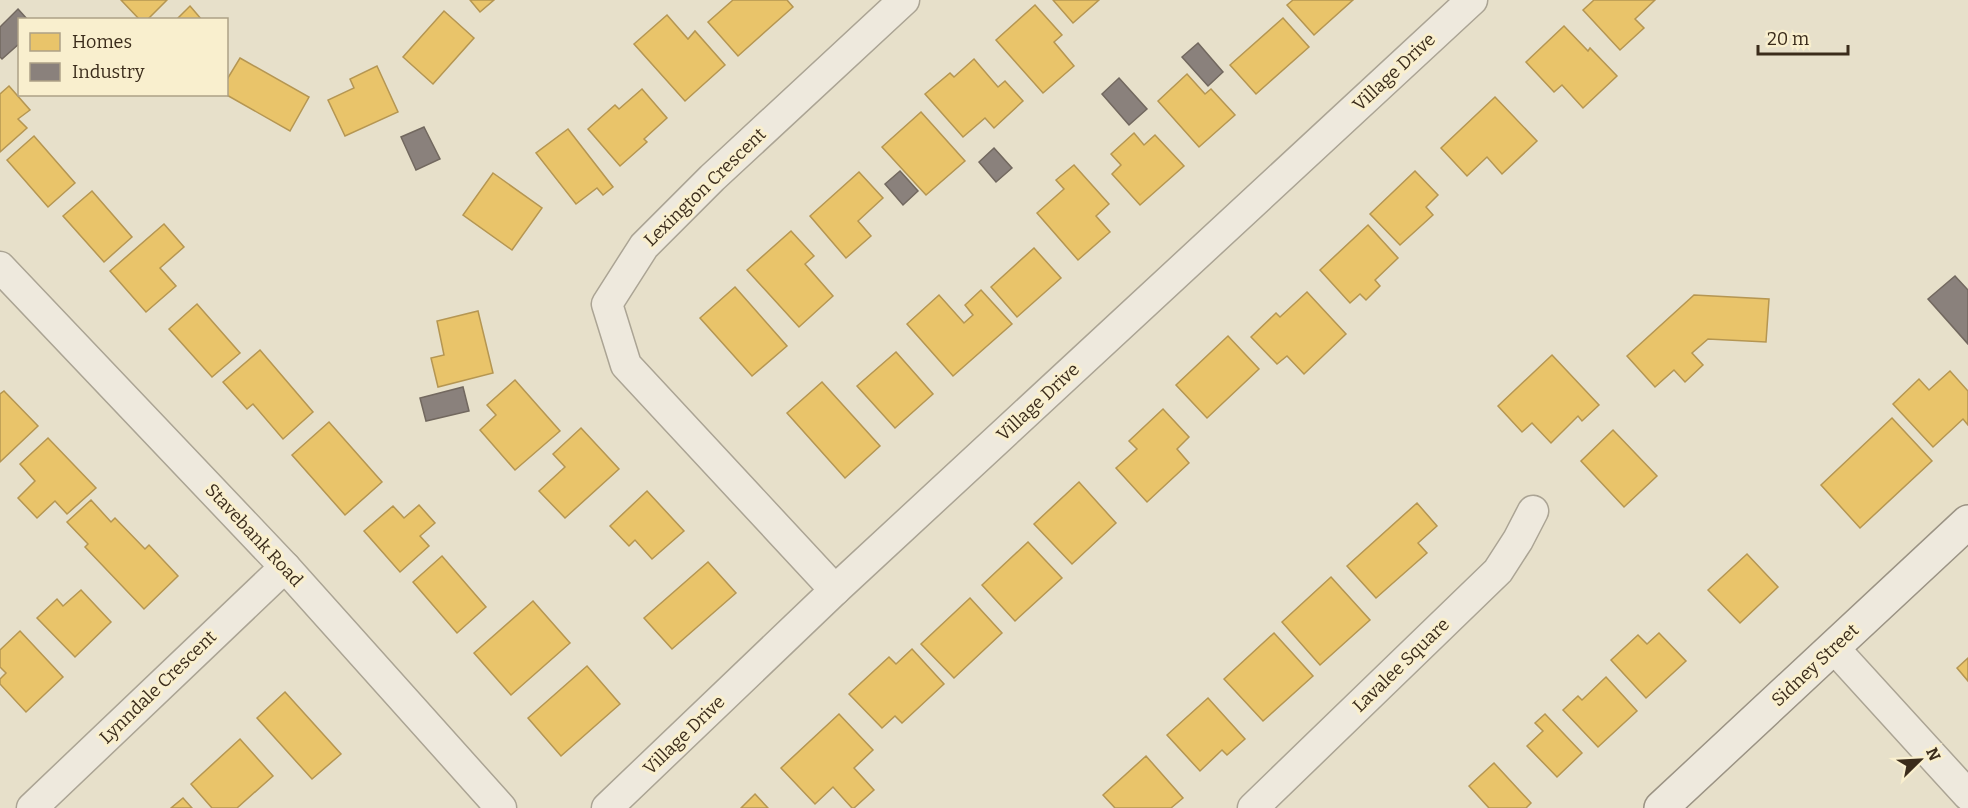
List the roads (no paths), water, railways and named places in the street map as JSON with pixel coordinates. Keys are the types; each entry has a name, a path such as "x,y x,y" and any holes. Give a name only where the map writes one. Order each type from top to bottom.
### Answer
{"main road":[{"name":"Sidney Street","path":"1661,808 1968,522"}],"street":[{"name":"Lexington Crescent","path":"835,590 626,365 607,304 644,246 712,178 904,0"},
{"name":"Village Drive","path":"607,808 835,590 1472,0"},
{"name":"Stavebank Road","path":"0,267 285,567 501,808"},
{"name":"Lavalee Square","path":"1253,808 1498,572 1533,511"},
{"name":"Lynndale Crescent","path":"32,808 285,567"},
{"path":"1833,647 1968,795"}]}
